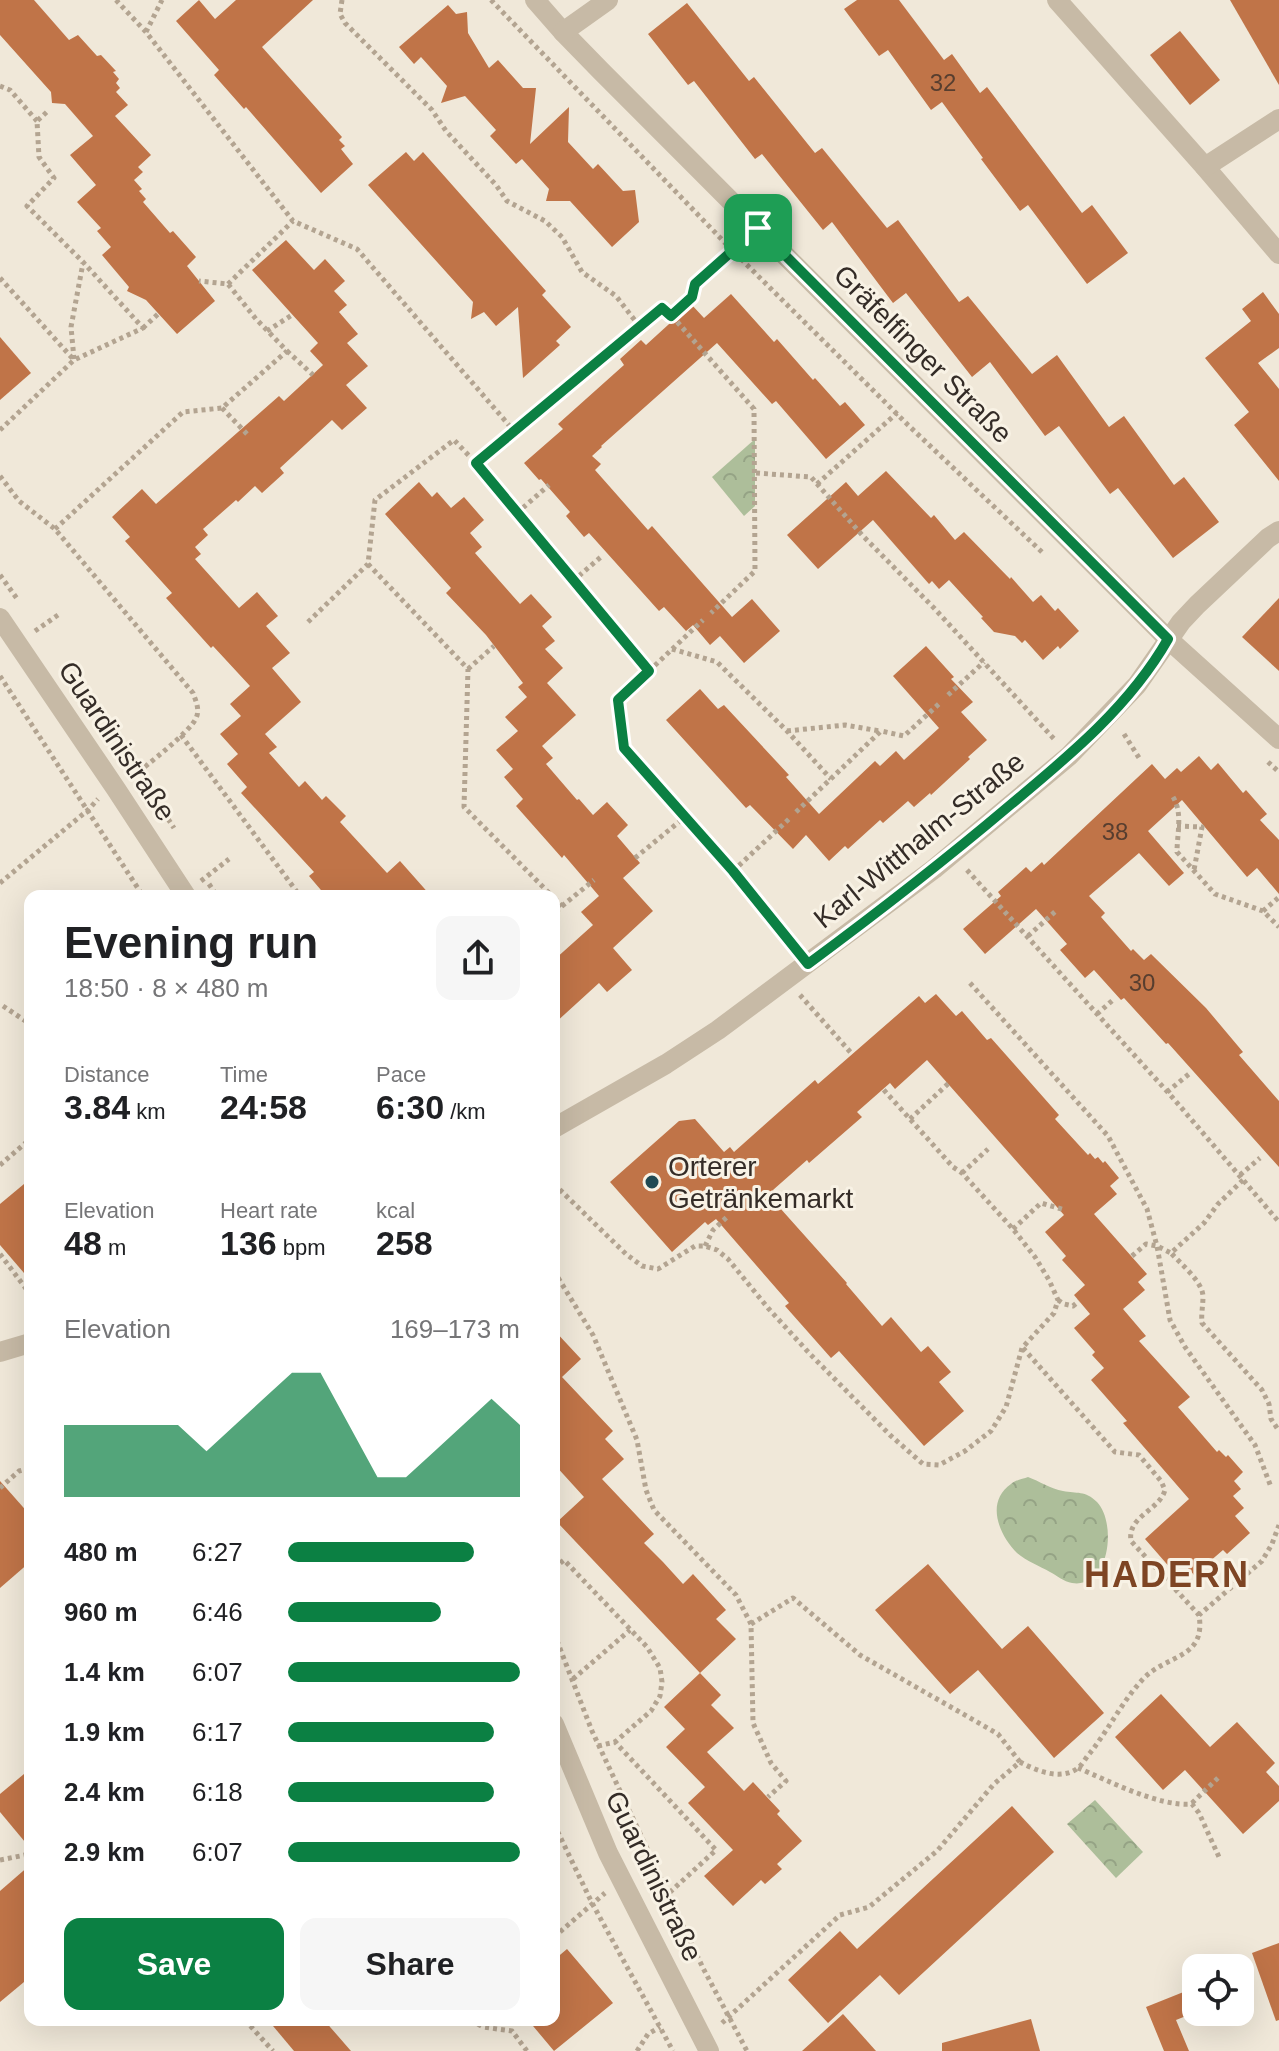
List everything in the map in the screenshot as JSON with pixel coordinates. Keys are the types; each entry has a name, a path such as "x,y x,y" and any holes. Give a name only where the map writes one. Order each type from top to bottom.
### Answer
{"street":[{"name":"Gräfelfinger Straße","path":"535,0 563,32 1168,639 1279,739"},
{"path":"563,32 608,0"},
{"path":"1057,0 1279,254"},
{"path":"1205,167 1279,119"},
{"name":"Karl-Witthalm-Straße","path":"560,1125 666,1064 718,1030 952,854 1069,756 1137,685 1168,639 1197,605 1279,531"},
{"name":"Guardinistraße","path":"0,618 182,890"},
{"path":"0,1352 24,1345"},
{"name":"Guardinistraße","path":"560,1738 608,1853 705,2044"}],"path":[{"path":"116,0 146,32 293,221 357,249 514,431"},
{"path":"146,32 162,0"},
{"path":"342,0 340,14 345,23 432,110 446,131 507,201 545,221 562,237 582,272 616,296 640,327"},
{"path":"491,0 732,250 1055,564"},
{"path":"0,86 10,90 37,121 39,157 54,178 27,206 143,328"},
{"path":"37,121 49,110"},
{"path":"228,284 293,221"},
{"path":"671,316 692,297 695,284 758,228"},
{"path":"74,360 71,327 83,262"},
{"path":"0,278 74,360"},
{"path":"199,281 228,284 267,331 313,375"},
{"path":"476,463 662,308 754,409 755,571 711,613"},
{"path":"0,430 74,360 143,328 158,314"},
{"path":"267,331 292,315"},
{"path":"55,529 183,412 222,408 287,351"},
{"path":"222,408 247,434"},
{"path":"817,484 897,413"},
{"path":"308,622 368,564 375,500 454,440 649,671"},
{"path":"756,473 811,477 1069,756"},
{"path":"0,476 19,501 55,529 193,693 198,706 196,720 181,735 114,786 0,883"},
{"path":"517,513 549,485"},
{"path":"573,581 602,556"},
{"path":"368,564 468,669 464,807 546,890"},
{"path":"703,620 618,700 624,748 733,871 808,964"},
{"path":"468,669 494,646"},
{"path":"672,649 717,662 831,779"},
{"path":"948,695 984,662"},
{"path":"0,676 139,890"},
{"path":"787,731 845,725 904,736 941,702"},
{"path":"796,812 881,731"},
{"path":"181,735 296,890"},
{"path":"1129,742 1141,761"},
{"path":"1268,761 1279,772"},
{"path":"1173,797 1178,806 1177,852 1215,894 1263,911 1279,927"},
{"path":"635,858 685,817"},
{"path":"733,871 789,819"},
{"path":"1177,826 1202,827 1194,871"},
{"path":"952,854 1277,1217"},
{"path":"190,890 229,859"},
{"path":"562,906 594,880"},
{"path":"1263,911 1278,898"},
{"path":"1028,936 1057,910"},
{"path":"786,980 852,1054"},
{"path":"970,983 1108,1136 1147,1209 1170,1320 1185,1347 1255,1445 1271,1487"},
{"path":"1097,1014 1114,999"},
{"path":"3,1006 24,1020"},
{"path":"1167,1092 1189,1074"},
{"path":"910,1119 950,1082"},
{"path":"883,1089 1013,1229 1035,1257 1058,1300 1073,1306 1079,1301"},
{"path":"0,1165 24,1144"},
{"path":"962,1173 988,1149"},
{"path":"1171,1253 1204,1223 1260,1158"},
{"path":"560,1190 642,1266 658,1269 695,1246 717,1250 810,1354 923,1464 939,1465 965,1451 991,1431 1006,1407 1022,1348 1054,1313 1058,1300"},
{"path":"1013,1229 1041,1203 1065,1210"},
{"path":"705,1246 713,1230 727,1217"},
{"path":"1132,1256 1146,1244 1157,1246 1171,1253 1201,1287 1202,1323 1262,1390 1269,1404 1271,1419 1279,1430"},
{"path":"0,1254 24,1286"},
{"path":"560,1281 593,1335 637,1440 646,1490 654,1510 736,1595 751,1624 753,1723 771,1763 786,1781 768,1797"},
{"path":"751,1624 793,1598 860,1655 998,1734 1020,1762 1037,1771 1062,1774 1078,1768 1143,1679 1160,1665 1192,1648 1200,1637 1201,1626 1199,1615 1131,1541 1130,1532 1135,1522 1162,1498 1165,1490 1161,1481 1139,1455 1115,1452 1022,1348"},
{"path":"0,1488 24,1470"},
{"path":"1199,1615 1262,1561 1279,1525"},
{"path":"560,1563 564,1560 647,1647 660,1668 662,1682 660,1696 651,1711 615,1742 567,1754"},
{"path":"572,1679 630,1630"},
{"path":"560,1648 600,1746 747,2051"},
{"path":"615,1742 716,1850 642,1918"},
{"path":"705,2044 840,1915 869,1907 937,1851 994,1784 1020,1762"},
{"path":"1078,1768 1158,1800 1180,1805 1192,1804 1220,1776"},
{"path":"1192,1804 1219,1857"},
{"path":"560,1836 592,1903 673,2051"},
{"path":"0,1860 24,1855"},
{"path":"560,1932 622,1879"},
{"path":"250,2026 273,2051"},
{"path":"481,2026 512,2031 527,2051"},
{"path":"637,2051 648,2034 660,2027"}],"green space":[{"path":"755,439 755,506 744,516 712,477"},
{"path":"1028,1477 1059,1490 1081,1493 1097,1502 1107,1524 1108,1538 1102,1566 1095,1576 1085,1582 1066,1581 1029,1561 1011,1546 1000,1528 998,1500 1013,1483"},
{"path":"1095,1800 1143,1852 1116,1878 1067,1824"}],"building":[{"path":"0,0 34,0 69,40 78,35 116,71 113,72 119,79 116,83 120,88 116,92 128,105 115,116 151,155 138,167 143,172 134,180 142,189 139,191 146,199 143,202 196,257 187,266 215,301 177,334 146,300 127,291 129,287 102,255 111,247 97,231 101,228 77,202 96,185 70,155 93,136 65,104 52,103 51,92 0,35"},
{"path":"199,0 215,19 236,0 313,0 262,47 342,137 339,140 345,146 341,149 353,164 321,193 214,75 219,70 176,21"},
{"path":"857,0 899,0 944,60 952,54 980,93 987,87 1082,213 1092,205 1128,253 1087,284 1028,205 1020,211 942,102 931,110 888,50 879,56 844,9"},
{"path":"1230,0 1279,0 1279,85"},
{"path":"687,3 749,81 754,77 815,153 822,148 887,228 898,220 959,302 968,296 1032,374 1057,355 1109,427 1124,416 1174,485 1184,477 1219,522 1173,558 1118,488 1110,494 1059,426 1045,436 990,362 972,377 906,293 893,303 832,222 823,230 762,154 755,159 694,81 688,85 648,34"},
{"path":"448,5 456,14 467,12 468,33 489,68 498,60 523,88 536,88 530,144 569,107 568,142 593,169 598,164 623,191 635,190 639,222 612,247 570,201 546,201 549,189 522,159 516,164 490,136 496,130 465,96 441,103 447,86 421,57 414,64 399,47"},
{"path":"1180,31 1220,80 1190,105 1150,55"},
{"path":"406,152 414,161 423,152 546,291 542,295 571,327 556,341 560,345 523,378 518,307 496,326 484,312 471,319 473,302 368,185"},
{"path":"286,240 314,270 325,259 345,281 334,291 347,305 339,312 358,334 347,343 368,366 346,385 367,408 342,430 332,420 280,468 284,473 262,493 255,486 238,502 236,500 203,529 208,535 195,547 201,554 195,559 239,608 257,592 278,616 266,626 290,653 272,668 301,702 265,734 277,747 269,753 299,787 305,781 322,800 326,796 346,816 340,822 387,873 400,861 426,890 321,890 309,876 314,872 241,793 247,787 227,764 238,754 220,734 241,716 230,704 250,686 166,598 172,593 125,541 130,537 112,517 142,489 156,504 279,396 284,401 323,365 310,351 318,343 252,270"},
{"path":"1263,292 1279,314 1279,348 1258,363 1279,389 1279,481 1234,425 1249,412 1205,358 1251,321 1242,309"},
{"path":"731,294 774,342 777,339 813,380 815,378 840,406 845,402 865,425 826,459 776,401 772,404 717,343 592,456 601,464 595,470 648,530 652,526 732,617 752,599 780,631 744,663 720,636 710,645 693,625 686,631 664,607 659,611 589,533 584,537 566,516 570,512 524,463 563,429 558,424 624,365 620,359 641,340 646,345 691,304 704,318"},
{"path":"0,337 31,373 0,400"},
{"path":"886,471 931,518 934,515 955,540 964,532 1033,602 1041,595 1079,631 1043,660 1025,640 1022,643 1015,636 994,632 949,580 939,589 932,581 929,584 873,520 818,569 787,535 846,482 858,496"},
{"path":"419,482 432,497 437,492 451,508 464,497 484,520 470,533 482,547 475,553 520,604 531,594 552,617 542,626 555,641 545,649 563,668 547,683 576,715 542,746 553,758 546,764 593,815 607,802 628,825 617,836 640,863 623,878 653,911 613,948 632,970 607,992 599,983 560,1019 560,955 593,925 581,912 599,896 516,806 523,799 504,777 513,769 496,750 518,731 505,717 527,697 518,687 523,683 486,635 446,593 451,588 385,514"},
{"path":"1279,598 1279,671 1242,637"},
{"path":"926,646 973,702 961,712 987,740 931,795 914,807 908,801 829,861 806,835 793,849 750,805 746,808 666,720 700,689 718,709 724,705 789,775 786,777 819,814 875,761 880,766 896,751 904,760 939,728 893,676"},
{"path":"1199,756 1211,770 1218,763 1243,793 1246,790 1267,814 1260,820 1279,840 1279,894 1257,868 1247,877 1182,800 1148,831 1184,873 1169,886 1139,853 1089,896 1105,913 1101,917 1131,951 1133,949 1144,960 1151,954 1206,1008 1243,1052 1239,1055 1279,1101 1279,1167 1124,998 1121,1000 1094,970 1085,978 1060,950 1067,944 1036,909 985,954 963,929 1001,896 998,892 1026,867 1031,872 1042,862 1044,865 1152,764 1165,779 1177,768 1181,772"},
{"path":"936,994 956,1016 962,1011 987,1040 991,1038 1059,1115 1055,1119 1088,1155 1090,1153 1095,1159 1098,1157 1103,1163 1105,1161 1119,1178 1110,1186 1117,1194 1094,1214 1147,1274 1138,1282 1145,1290 1123,1309 1146,1336 1139,1341 1190,1397 1178,1407 1217,1452 1219,1450 1226,1457 1228,1455 1243,1472 1234,1481 1241,1489 1233,1496 1244,1508 1235,1516 1250,1533 1227,1554 1223,1550 1194,1575 1182,1561 1172,1570 1145,1539 1189,1499 1123,1423 1127,1421 1091,1380 1104,1368 1074,1328 1090,1314 1074,1295 1085,1285 1062,1260 1066,1256 1045,1232 1064,1215 927,1060 895,1089 890,1083 857,1112 862,1117 773,1190 785,1203 780,1208 882,1326 891,1317 921,1352 928,1346 951,1372 939,1382 964,1411 924,1446 839,1351 831,1358 785,1306 789,1303 716,1219 708,1225 705,1222 672,1252 610,1182 679,1121 695,1119 724,1152 730,1147 734,1152 815,1080 818,1084 919,996 925,1003"},
{"path":"24,1184 24,1273 0,1245 0,1204"},
{"path":"560,1336 581,1359 562,1377 613,1431 605,1439 624,1459 602,1479 654,1534 644,1543 683,1584 693,1574 726,1610 716,1619 736,1639 700,1673 560,1525 560,1519 584,1497 560,1471"},
{"path":"0,1481 24,1508 24,1567 0,1588"},
{"path":"928,1564 1002,1649 1028,1626 1104,1713 1054,1758 978,1670 950,1694 875,1610"},
{"path":"700,1673 721,1695 711,1705 734,1728 707,1752 744,1791 753,1782 802,1841 777,1864 782,1869 765,1884 761,1880 733,1906 704,1876 733,1850 688,1803 705,1787 666,1747 685,1729 664,1707"},
{"path":"1161,1694 1210,1747 1237,1722 1275,1763 1266,1772 1279,1786 1279,1801 1243,1834 1185,1770 1163,1790 1115,1737"},
{"path":"24,1774 24,1841 0,1812 0,1794"},
{"path":"1012,1806 1054,1852 899,1995 880,1975 828,2023 788,1980 840,1931 857,1949"},
{"path":"24,1870 24,1982 0,2002 0,1891"},
{"path":"1279,1943 1279,2020 1276,2021 1252,1953"},
{"path":"567,1949 613,2003 554,2051 533,2026 560,2026 560,1955"},
{"path":"1182,1993 1182,2018 1176,2020 1189,2051 1164,2051 1146,2007"},
{"path":"843,2014 876,2051 802,2051"},
{"path":"1031,2019 1040,2051 942,2051 942,2043"},
{"path":"273,2026 329,2026 351,2051 294,2051"}],"place":[{"name":"Orterer Getränkemarkt","path":"652,1182"}],"district":[{"name":"HADERN","path":"1167,1574"}],"route":[{"path":"758,228 1168,639 1137,685 1069,756 934,869 808,964 733,871 624,748 618,700 649,671 476,463 662,308 671,316 692,297 695,284 758,228"}]}
